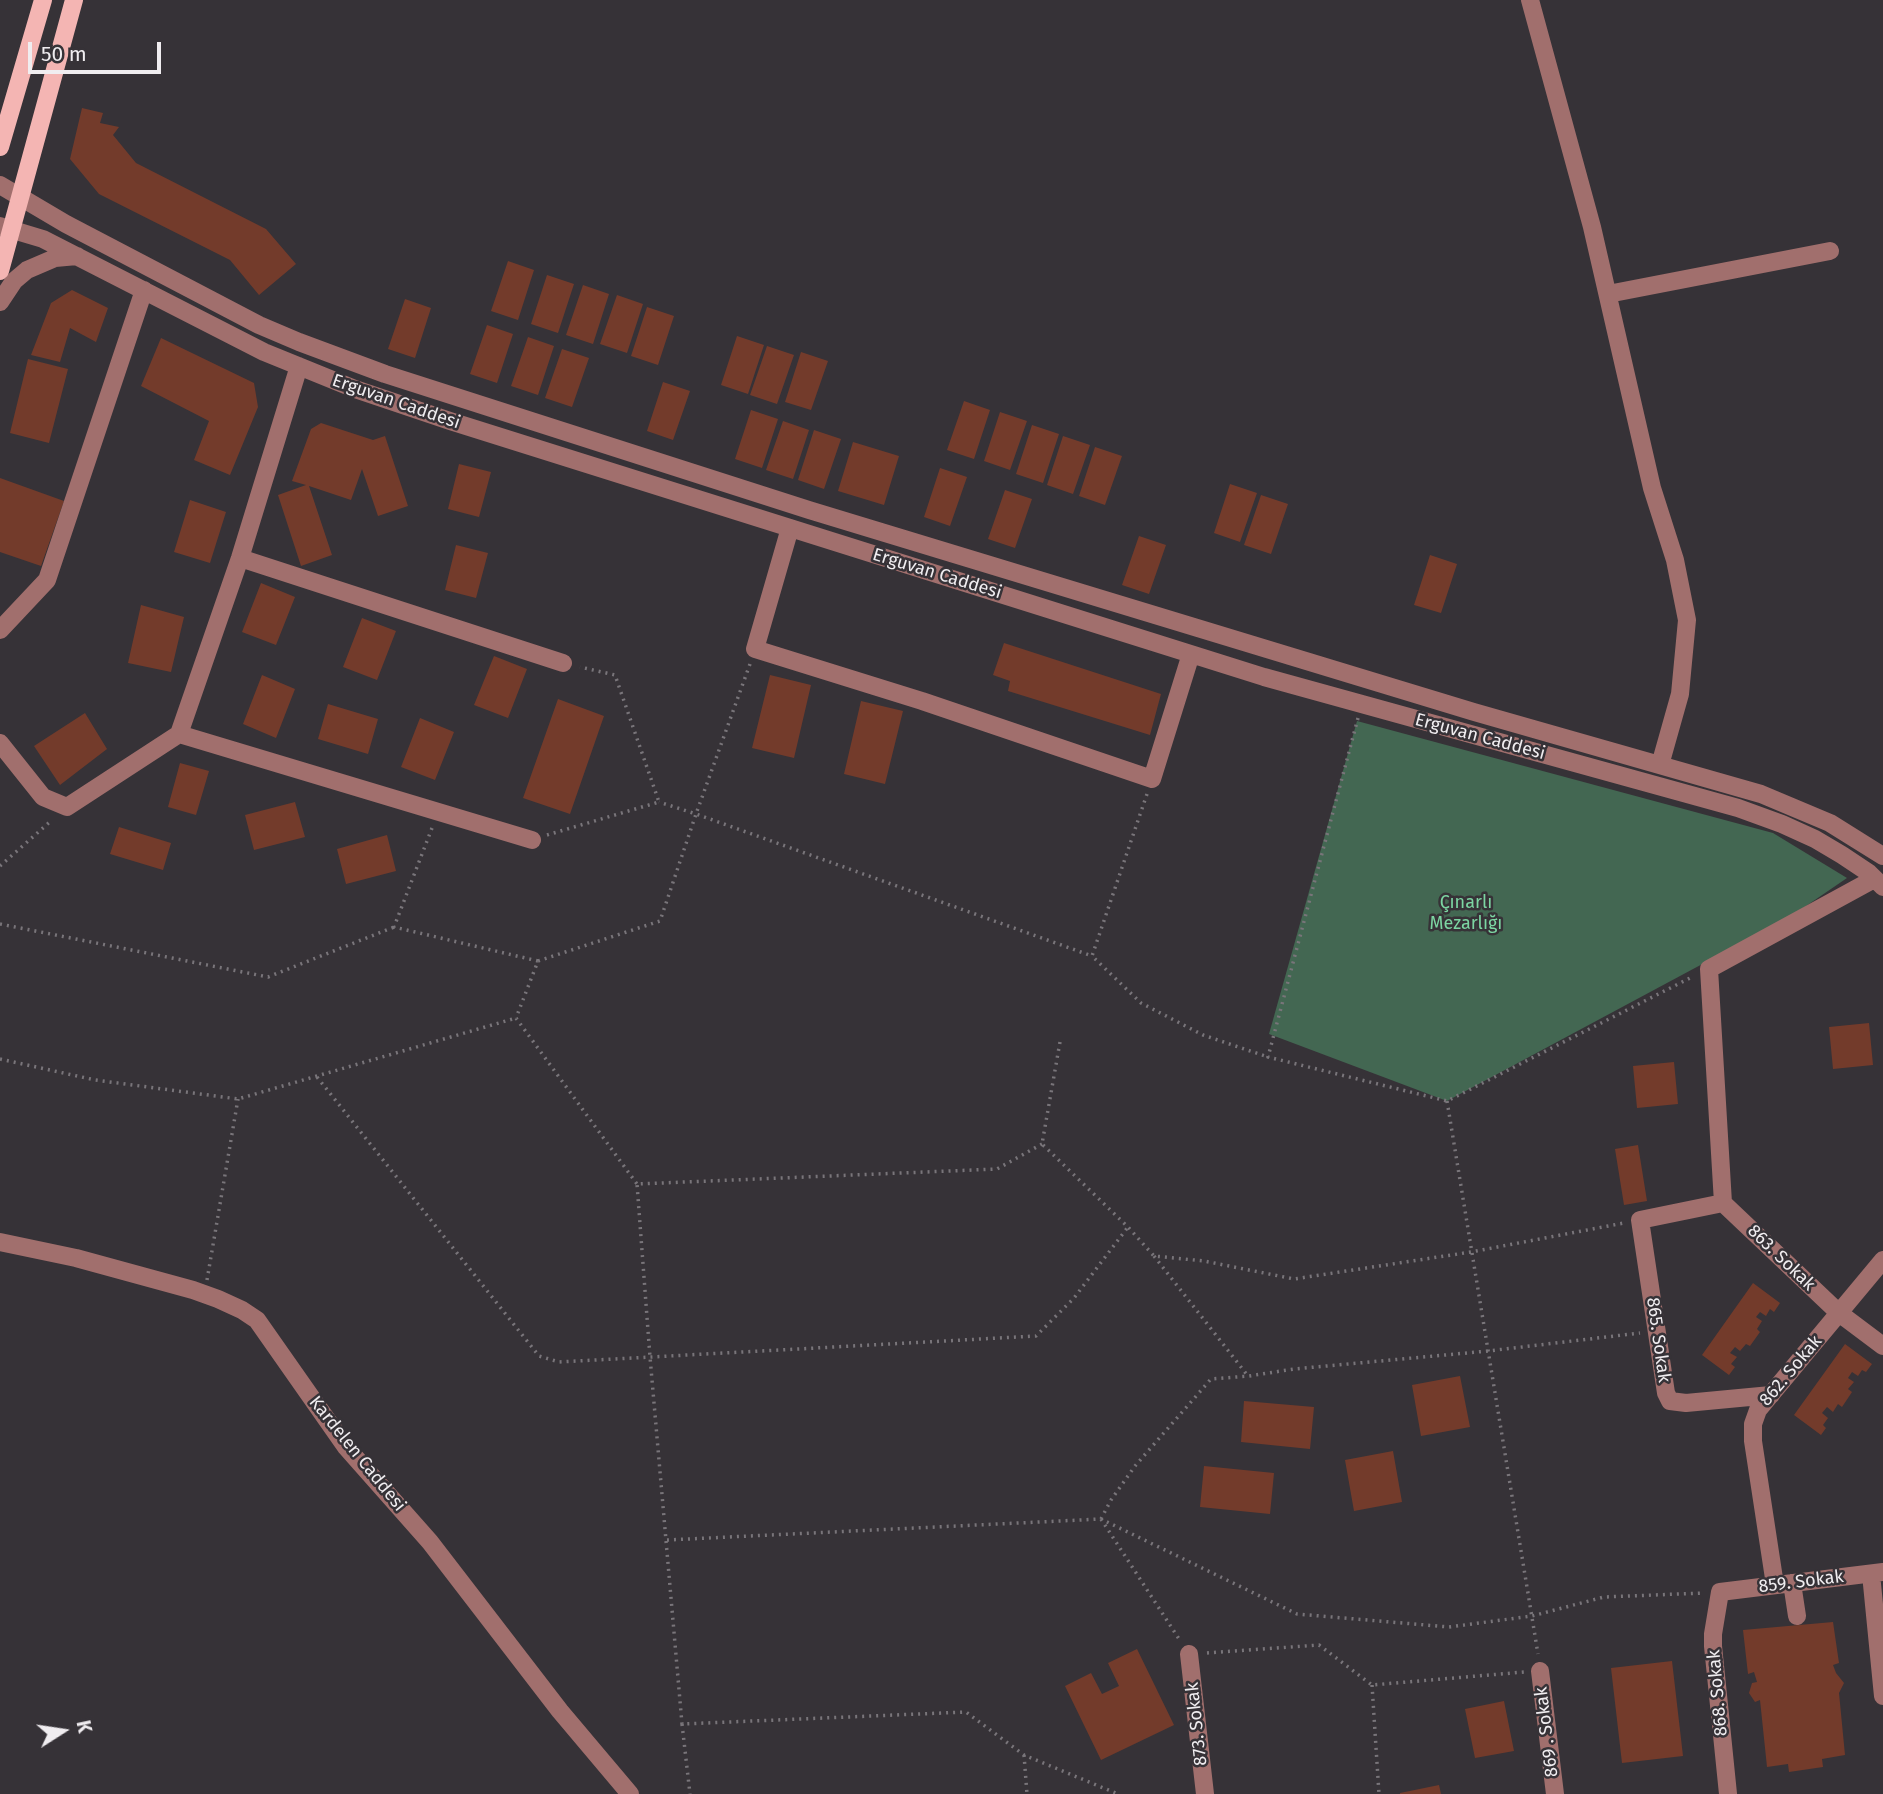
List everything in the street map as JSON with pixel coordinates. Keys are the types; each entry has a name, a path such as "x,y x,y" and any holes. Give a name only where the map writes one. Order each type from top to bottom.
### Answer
{"main road":[{"path":"0,147 43,0"},
{"path":"0,271 5,228 20,196 74,0"}],"street":[{"path":"1530,0 1592,227 1652,488 1675,560 1686,621 1679,694 1660,765"},
{"path":"0,185 66,224 259,325 385,374 809,510 1474,712 1761,794 1829,823 1883,856"},
{"name":"Erguvan Caddesi","path":"5,228 43,239 264,352 355,389 1264,677 1738,808 1815,839 1842,855 1879,883"},
{"path":"1608,294 1830,251"},
{"path":"0,302 14,281 27,270 55,258 78,256"},
{"path":"0,630 47,580 144,290"},
{"path":"0,743 43,797 67,807 179,734 240,558 299,366"},
{"path":"790,528 755,649 922,701 1152,779 1191,654"},
{"path":"240,558 564,663"},
{"path":"179,734 532,840"},
{"path":"1640,1220 1723,1203 1709,969 1879,883"},
{"name":"863. Sokak","path":"1723,1203 1839,1314 1883,1346"},
{"name":"865. Sokak","path":"1640,1220 1664,1382 1670,1401 1686,1403 1770,1395"},
{"name":"Kardelen Caddesi","path":"0,1242 76,1258 205,1294 242,1310 257,1320 346,1447 430,1542 560,1711 630,1794"},
{"name":"862. Sokak","path":"1797,1616 1783,1584 1754,1441 1753,1424 1758,1410 1883,1260"},
{"path":"1877,1573 1883,1696"},
{"name":"859. Sokak","path":"1720,1592 1877,1573"},
{"name":"868. Sokak","path":"1720,1592 1713,1646 1728,1794"},
{"name":"873. Sokak","path":"1189,1654 1205,1794"},
{"name":"869 . Sokak","path":"1540,1671 1555,1794"}],"path":[{"path":"0,924 268,976 394,927 538,961 660,922 755,649"},
{"path":"564,663 615,675 659,802"},
{"path":"1268,1057 1362,705"},
{"path":"1093,957 1152,779"},
{"path":"532,840 659,802 1093,957 1141,1003 1203,1035 1268,1057 1447,1101 1709,969"},
{"path":"0,866 67,807"},
{"path":"394,927 438,812"},
{"path":"516,1018 538,961"},
{"path":"0,1059 95,1080 238,1099 516,1018"},
{"path":"516,1018 637,1184 690,1794"},
{"path":"1042,1144 1060,1042"},
{"path":"317,1077 539,1356 559,1362 1036,1336 1074,1298 1128,1227"},
{"path":"205,1294 238,1099"},
{"path":"1101,1519 1189,1654 1319,1645 1372,1685 1540,1671 1447,1101"},
{"path":"637,1184 997,1169 1042,1144"},
{"path":"1042,1144 1128,1227 1154,1256 1248,1376"},
{"path":"1154,1256 1204,1262 1294,1279 1471,1252 1640,1220"},
{"path":"1101,1519 1135,1466 1211,1379 1656,1331"},
{"path":"666,1540 1101,1519 1297,1614 1449,1627 1532,1616 1604,1597 1720,1592"},
{"path":"1372,1685 1379,1794"},
{"path":"682,1724 967,1712 1024,1755 1118,1794"},
{"path":"1024,1755 1027,1794"}],"green space":[{"name":"Çınarlı Mezarlığı","path":"1357,721 1773,833 1847,878 1790,917 1447,1101 1269,1034"}],"building":[{"path":"82,108 103,113 100,123 119,127 113,135 136,163 266,229 296,264 259,295 230,260 99,194 70,159"},
{"path":"508,261 534,270 518,320 491,311"},
{"path":"547,275 574,284 558,333 531,324"},
{"path":"583,285 609,294 593,344 566,335"},
{"path":"72,290 108,308 96,342 70,328 60,362 31,355 51,303"},
{"path":"617,295 643,304 627,353 600,344"},
{"path":"405,299 431,308 415,358 388,349"},
{"path":"647,307 674,316 658,365 631,356"},
{"path":"487,325 513,334 497,383 470,374"},
{"path":"737,336 764,345 748,394 721,385"},
{"path":"528,337 554,346 538,395 511,386"},
{"path":"161,338 254,383 258,407 230,475 194,460 209,421 141,386"},
{"path":"767,346 794,355 777,404 750,395"},
{"path":"562,349 589,358 572,407 545,398"},
{"path":"801,352 828,361 811,410 785,402"},
{"path":"28,359 68,369 49,443 10,433"},
{"path":"663,382 690,391 673,440 647,431"},
{"path":"964,401 990,410 974,459 947,450"},
{"path":"751,410 778,419 762,468 735,459"},
{"path":"1000,412 1027,421 1010,470 984,461"},
{"path":"783,421 809,430 793,479 766,470"},
{"path":"321,423 373,440 385,436 408,506 378,516 362,469 351,500 309,486 332,555 301,566 278,495 306,485 292,481 311,429"},
{"path":"1032,425 1059,434 1043,483 1016,474"},
{"path":"814,430 841,439 824,489 798,480"},
{"path":"1063,436 1090,445 1073,494 1047,485"},
{"path":"853,442 899,456 884,505 838,491"},
{"path":"1095,447 1122,456 1105,505 1079,496"},
{"path":"459,464 491,472 479,517 448,509"},
{"path":"940,468 967,477 950,526 924,517"},
{"path":"0,478 64,501 41,566 0,552"},
{"path":"1230,484 1257,493 1240,542 1214,533"},
{"path":"1005,490 1032,499 1015,548 988,539"},
{"path":"1261,495 1288,504 1271,554 1244,545"},
{"path":"190,500 226,512 210,563 174,552"},
{"path":"1139,536 1166,545 1149,594 1122,585"},
{"path":"456,545 488,553 476,598 445,590"},
{"path":"1430,555 1457,564 1441,613 1414,605"},
{"path":"261,583 295,597 276,645 242,632"},
{"path":"141,605 184,617 171,672 128,663"},
{"path":"362,618 396,631 377,680 343,667"},
{"path":"1004,643 1161,694 1150,735 1008,691 1010,681 993,675"},
{"path":"494,656 527,669 508,718 474,705"},
{"path":"262,675 295,689 276,738 243,724"},
{"path":"770,675 811,685 794,758 752,748"},
{"path":"558,699 604,716 570,814 523,798"},
{"path":"861,701 903,711 885,784 844,774"},
{"path":"328,704 378,719 368,754 318,739"},
{"path":"85,713 107,749 60,785 34,746"},
{"path":"420,718 454,732 435,780 401,767"},
{"path":"180,763 209,771 196,815 168,807"},
{"path":"295,802 305,837 254,850 245,815"},
{"path":"119,827 171,843 163,870 110,854"},
{"path":"387,835 396,871 346,884 337,849"},
{"path":"1869,1023 1873,1065 1833,1069 1829,1027"},
{"path":"1674,1062 1678,1104 1637,1108 1633,1066"},
{"path":"1638,1145 1647,1201 1624,1205 1615,1149"},
{"path":"1753,1283 1780,1303 1774,1312 1770,1309 1766,1316 1760,1312 1756,1317 1762,1321 1757,1329 1760,1332 1750,1346 1746,1344 1740,1351 1735,1347 1730,1353 1737,1357 1731,1364 1735,1367 1729,1375 1702,1355"},
{"path":"1845,1344 1872,1364 1866,1372 1862,1370 1858,1376 1852,1372 1848,1378 1854,1382 1848,1389 1852,1392 1842,1407 1838,1404 1833,1412 1827,1407 1822,1413 1828,1418 1821,1435 1794,1415"},
{"path":"1460,1376 1470,1427 1421,1436 1412,1385"},
{"path":"1244,1401 1314,1407 1310,1449 1241,1442"},
{"path":"1393,1451 1402,1502 1354,1511 1345,1460"},
{"path":"1204,1466 1274,1473 1270,1514 1200,1507"},
{"path":"1833,1622 1839,1663 1833,1665 1844,1683 1839,1693 1845,1755 1822,1759 1823,1767 1789,1772 1788,1764 1767,1767 1760,1700 1755,1702 1749,1693 1752,1683 1757,1682 1754,1672 1748,1674 1743,1630"},
{"path":"1137,1649 1174,1725 1101,1760 1065,1686 1091,1673 1102,1694 1119,1686 1108,1663"},
{"path":"1672,1661 1683,1756 1622,1763 1611,1668"},
{"path":"1504,1701 1514,1751 1475,1758 1465,1709"},
{"path":"1439,1785 1441,1794 1400,1794 1400,1793"}]}
